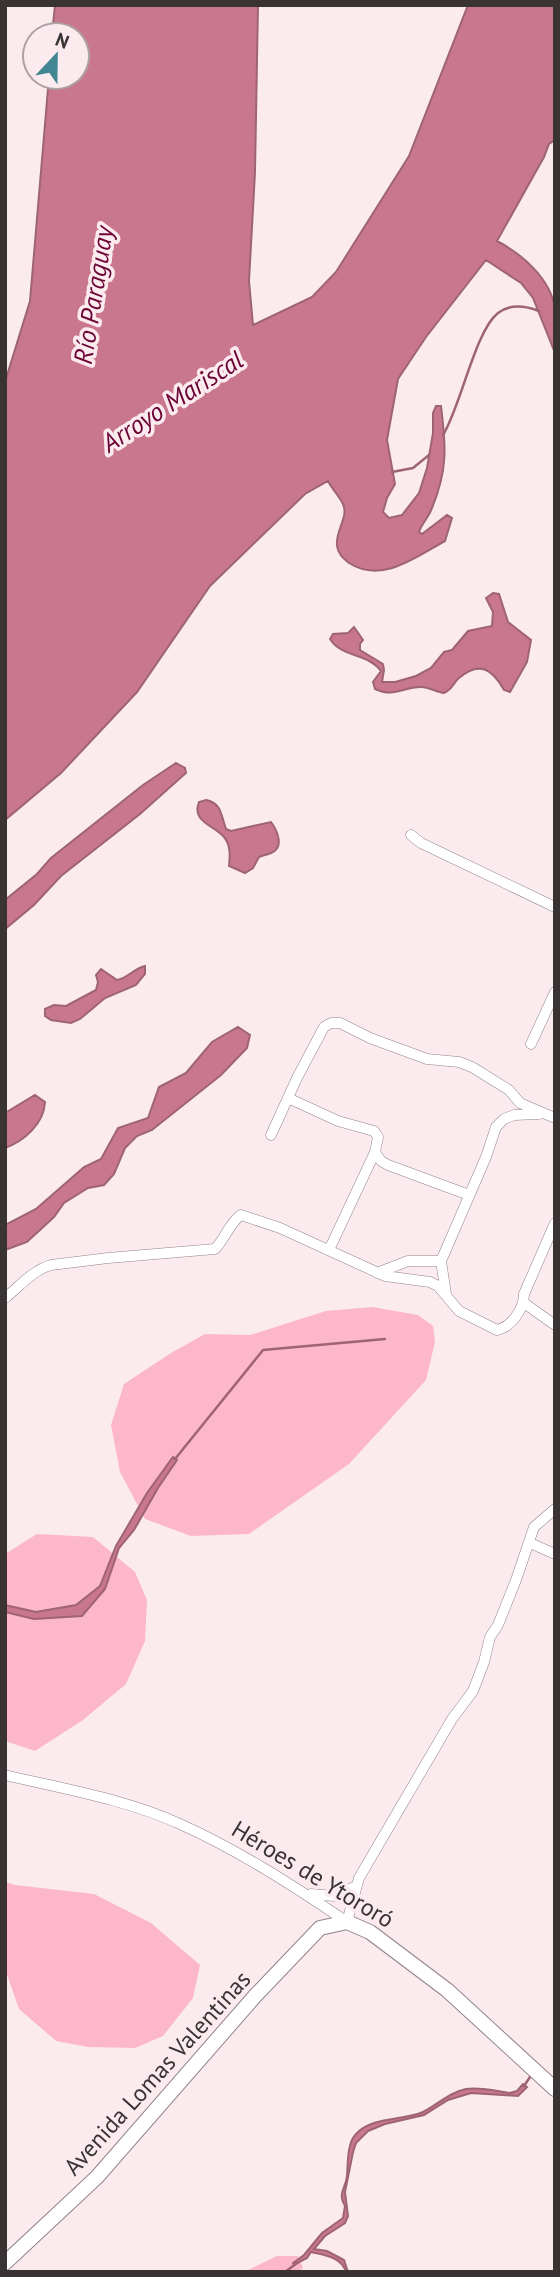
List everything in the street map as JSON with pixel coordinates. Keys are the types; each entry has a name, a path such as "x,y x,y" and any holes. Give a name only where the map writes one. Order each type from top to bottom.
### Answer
{"main road":[{"name":"Héroes de Ytororó","path":"347,1922 370,1932 447,1990 555,2089"},
{"name":"Avenida Lomas Valentinas","path":"5,2263 97,2177 291,1957 320,1928 347,1922"}],"street":[{"path":"411,835 421,843 555,907"},
{"path":"531,1044 555,992"},
{"path":"271,1135 324,1027 331,1023 340,1023 370,1038 427,1059 447,1060 472,1067 509,1090 520,1103 553,1117"},
{"path":"288,1098 338,1121 374,1130 378,1137 375,1152 329,1250"},
{"path":"446,1297 441,1261 486,1157 496,1127 504,1119 523,1114 553,1117"},
{"path":"375,1152 381,1161 388,1165 469,1195"},
{"path":"5,1298 22,1282 51,1265 215,1249 229,1232 235,1218 241,1215 269,1224 377,1273 430,1282 438,1286 465,1314 498,1330 509,1324 524,1303 524,1294 555,1223"},
{"path":"377,1273 400,1262 441,1261"},
{"path":"524,1303 555,1317"},
{"path":"524,1303 555,1325"},
{"path":"347,1922 356,1886 452,1719 473,1690 490,1637 498,1625 530,1544 534,1527 555,1509"},
{"path":"530,1544 555,1555"},
{"name":"Héroes de Ytororó","path":"5,1775 81,1791 180,1824 307,1894 347,1922"},
{"path":"307,1894 334,1896 356,1886"}],"shaded area":[{"path":"372,1307 418,1315 433,1326 435,1342 426,1380 349,1464 249,1534 191,1536 145,1519 120,1472 111,1425 124,1384 205,1334 250,1335 326,1311"},
{"path":"37,1534 93,1537 135,1572 147,1600 145,1641 126,1684 83,1720 35,1751 5,1741 5,1554"},
{"path":"5,1882 94,1894 151,1923 200,1965 193,1998 163,2036 135,2048 88,2047 56,2041 19,2009 5,1969"},
{"path":"277,2256 298,2256 303,2268 299,2272 244,2272"}],"water":[{"name":"Río Paraguay","path":"55,5 258,5 255,172 249,281 253,325 312,297 336,272 409,156 468,5 555,5 555,140 549,144 497,241 525,260 548,288 555,309 555,353 533,298 521,283 486,260 426,337 398,379 387,440 395,484 383,512 389,518 402,515 419,493 427,468 433,433 433,413 436,406 441,406 445,446 441,481 432,508 419,532 422,534 447,515 452,518 445,541 398,566 374,571 361,569 349,563 338,551 337,540 344,509 328,481 305,494 210,586 137,692 61,773 5,820 5,382 30,301 48,91 91,91 91,21 53,21"},
{"path":"493,593 499,594 508,622 531,640 527,662 510,692 504,690 490,673 480,669 467,673 444,693 421,687 393,692 375,689 373,682 381,671 376,665 341,649 330,639 333,634 348,633 354,627 363,640 360,650 383,664 382,682 395,682 431,668 444,652 452,650 468,631 492,626 493,612 486,598"},
{"path":"176,763 185,768 186,773 140,814 61,876 34,905 5,929 5,900 37,874 51,858 143,785"},
{"path":"206,800 218,807 226,829 231,831 271,822 277,834 278,847 275,851 259,857 253,868 245,873 229,866 230,851 226,840 198,814 199,802"},
{"path":"145,966 145,974 136,985 105,998 80,1019 71,1023 51,1020 45,1016 45,1009 54,1005 66,1006 96,990 96,975 101,969 117,980"},
{"path":"238,1027 250,1035 247,1048 221,1075 152,1130 137,1136 125,1148 114,1174 104,1185 88,1188 64,1203 54,1217 27,1242 5,1250 5,1225 36,1209 84,1167 101,1159 118,1128 148,1118 159,1087 186,1073 212,1042"},
{"path":"35,1095 45,1102 41,1117 32,1131 5,1148 5,1113"},
{"path":"173,1457 177,1460 134,1530 119,1548 105,1589 82,1616 34,1619 5,1612 5,1605 36,1612 76,1605 100,1586 116,1546 147,1493"},
{"path":"523,2084 527,2087 518,2096 471,2093 448,2100 424,2115 368,2131 356,2143 353,2152 345,2192 348,2216 345,2223 325,2236 314,2249 327,2251 344,2260 348,2272 337,2260 311,2252 307,2258 294,2265 322,2233 343,2218 345,2206 342,2194 347,2176 349,2148 353,2138 363,2128 423,2112 466,2089 510,2093 517,2091"}],"waterway":[{"name":"Arroyo Mariscal","path":"443,435 475,352 490,322 498,313 508,308 524,307 539,311"},
{"name":"Arroyo Mariscal","path":"392,472 413,468 429,455"},
{"path":"175,1459 263,1350 385,1339"},
{"path":"524,2086 532,2074"},
{"path":"285,2272 297,2263"}]}
